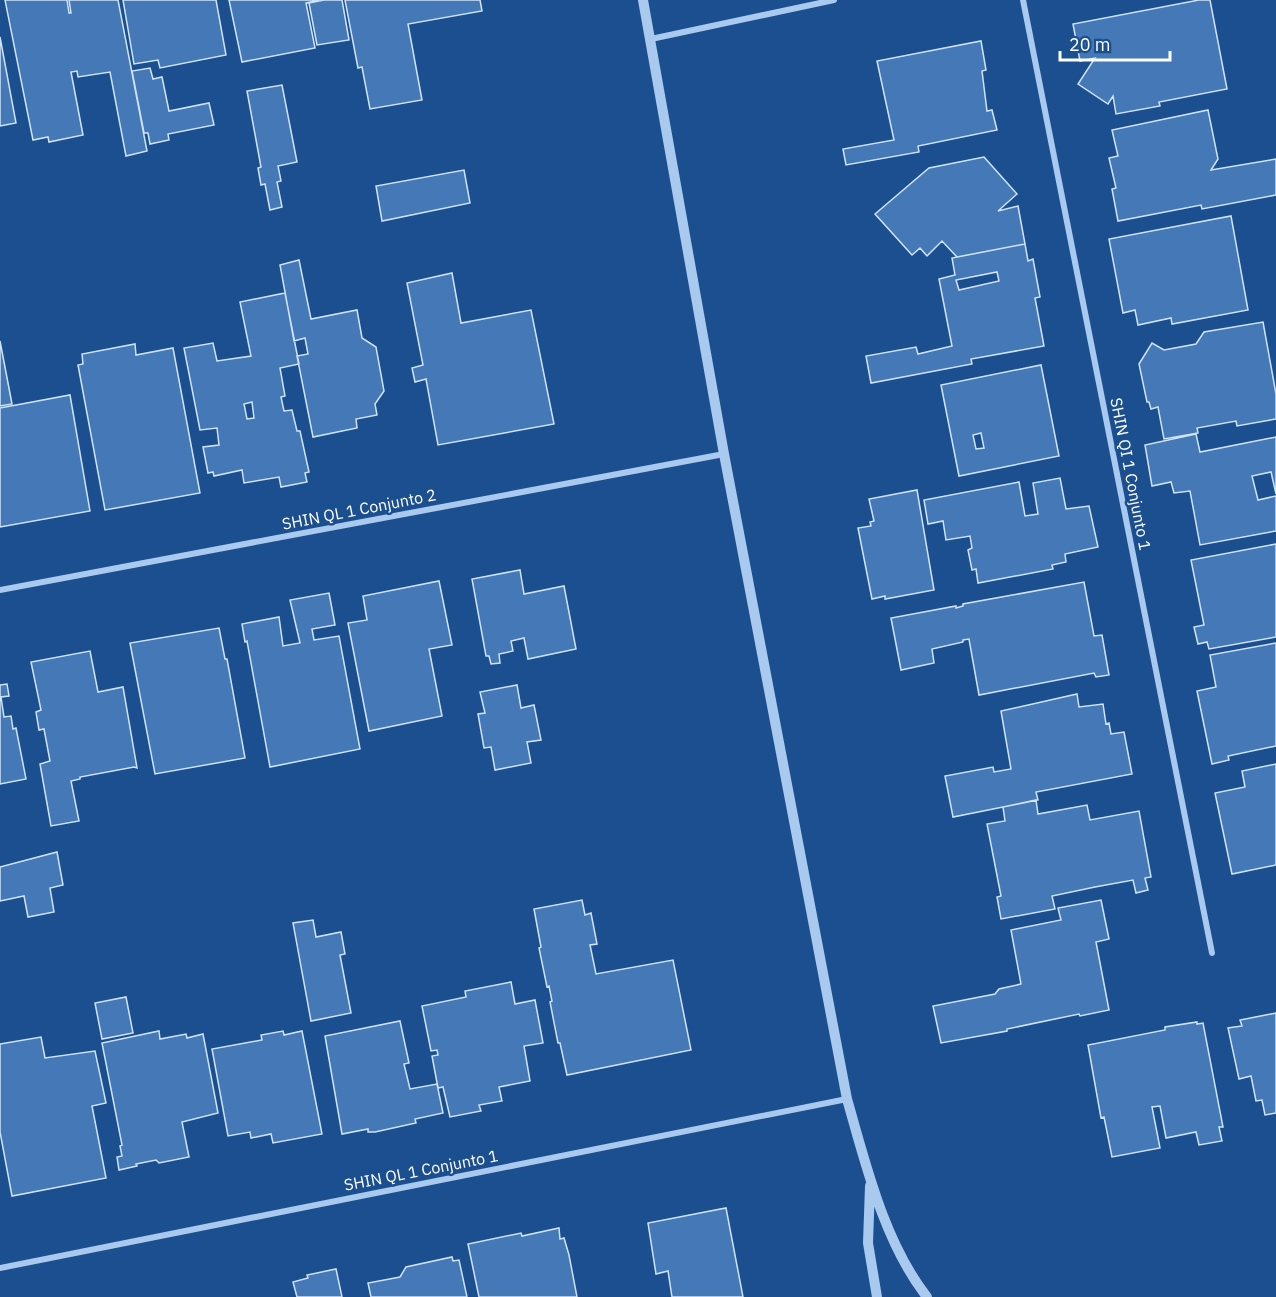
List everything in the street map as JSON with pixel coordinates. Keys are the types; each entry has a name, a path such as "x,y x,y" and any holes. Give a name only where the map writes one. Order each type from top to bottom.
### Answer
{"street":[{"path":"643,0 724,454 847,1099 870,1180 894,1240 915,1282 927,1297"},
{"path":"651,39 834,0"},
{"name":"SHIN QI 1 Conjunto 1","path":"1023,0 1212,954"},
{"name":"SHIN QL 1 Conjunto 2","path":"0,590 724,454"},
{"name":"SHIN QL 1 Conjunto 1","path":"0,1268 847,1099"},
{"path":"870,1180 868,1243 877,1297"}],"building":[{"path":"5,0 67,0 69,13 71,13 69,0 118,0 147,151 126,156 110,72 78,77 77,71 71,72 83,135 49,142 48,137 33,140"},
{"path":"123,0 216,0 226,55 160,68 158,60 134,64"},
{"path":"229,0 319,0 306,3 315,48 242,62"},
{"path":"342,0 349,40 317,45 309,3"},
{"path":"345,0 480,0 482,11 408,24 422,100 370,109 362,67 358,68"},
{"path":"1199,0 1210,0 1227,89 1159,102 1160,106 1116,114 1113,96 1108,104 1078,84 1095,58 1080,61 1073,24"},
{"path":"0,37 16,123 0,126"},
{"path":"981,41 986,70 982,71 987,111 992,110 997,130 918,146 919,152 846,165 843,149 894,140 877,61"},
{"path":"150,68 153,79 162,77 169,111 209,103 214,125 168,134 169,140 150,144 148,133 144,133 132,71"},
{"path":"282,85 297,162 278,166 281,181 277,182 282,207 270,210 265,184 261,185 258,168 261,167 247,91"},
{"path":"1208,110 1218,159 1211,170 1276,159 1276,195 1202,209 1201,205 1118,221 1112,189 1116,188 1109,158 1118,156 1112,130"},
{"path":"984,157 1017,194 998,211 1018,206 1025,244 957,257 942,241 927,256 920,248 912,255 875,214 929,168"},
{"path":"464,170 470,203 382,221 376,186"},
{"path":"1231,216 1248,310 1172,324 1171,318 1138,325 1135,310 1123,313 1109,239"},
{"path":"1025,244 1028,261 1033,259 1040,297 1035,298 1044,346 971,359 972,364 871,383 866,356 916,347 918,354 952,346 939,279 955,275 952,258","holes":["997,272 999,281 959,290 956,280"]},
{"path":"299,260 311,319 357,310 362,338 376,347 384,391 375,404 377,415 356,419 357,428 313,437 297,356 308,354 305,338 294,341 280,265"},
{"path":"452,273 461,323 531,310 554,424 438,445 426,379 415,382 412,368 423,365 407,283"},
{"path":"285,293 299,364 280,368 285,396 281,397 284,411 292,410 297,431 300,431 309,472 305,473 307,482 281,487 279,477 244,483 242,470 214,476 213,472 208,473 203,447 219,445 217,428 200,430 184,348 213,343 217,361 251,356 240,302","holes":["252,402 254,418 247,419 244,404"]},
{"path":"1263,322 1276,394 1276,419 1237,426 1236,421 1197,428 1198,433 1164,439 1158,407 1151,409 1147,402 1139,364 1152,343 1164,350 1196,344 1204,332"},
{"path":"0,341 12,404 0,406"},
{"path":"135,344 136,355 173,348 200,493 105,510 78,365 83,364 82,354"},
{"path":"1041,365 1059,456 959,476 941,385","holes":["981,433 984,448 976,449 973,435"]},
{"path":"70,395 90,511 0,527 0,408"},
{"path":"1196,434 1200,452 1276,437 1276,494 1271,472 1252,476 1258,500 1276,496 1276,531 1200,545 1190,491 1174,493 1171,482 1152,486 1145,445"},
{"path":"1060,478 1066,509 1089,506 1098,547 1065,554 1066,562 1052,565 1053,569 978,583 976,569 972,570 968,550 972,548 970,536 946,540 943,521 928,524 924,500 1019,482 1025,516 1038,514 1033,483"},
{"path":"917,490 934,590 885,599 885,596 872,599 858,528 871,526 870,522 874,521 869,499"},
{"path":"1276,544 1276,637 1209,649 1207,642 1198,644 1194,627 1204,625 1191,560"},
{"path":"520,570 524,594 564,586 576,649 528,659 524,638 511,641 513,651 499,654 500,663 491,664 489,656 486,656 472,579"},
{"path":"439,581 452,645 429,649 442,716 369,731 348,623 367,620 363,596"},
{"path":"1084,582 1094,636 1102,635 1109,675 1096,677 1094,673 979,695 969,639 932,649 934,663 901,670 891,618 956,606 956,608 963,604"},
{"path":"329,593 335,625 312,629 314,640 339,636 360,749 270,767 242,624 279,617 283,646 300,643 290,600"},
{"path":"219,628 245,758 155,774 130,643"},
{"path":"1276,643 1276,746 1228,756 1229,760 1212,764 1197,691 1216,687 1210,655"},
{"path":"90,651 98,692 123,687 137,768 80,777 80,779 71,781 79,821 51,826 40,764 50,761 44,729 39,730 36,712 41,710 31,662"},
{"path":"7,684 9,696 1,697 4,717 11,716 13,729 16,728 26,779 0,784 0,685"},
{"path":"517,685 521,708 534,705 541,740 527,742 531,763 495,770 491,747 484,748 478,714 485,713 480,692"},
{"path":"1077,694 1079,707 1103,704 1106,724 1109,723 1111,734 1124,732 1132,774 1036,792 1038,800 953,817 945,776 993,767 994,772 1011,769 1001,711"},
{"path":"1276,764 1276,865 1232,874 1215,793 1245,787 1242,771"},
{"path":"1036,800 1038,814 1087,805 1090,820 1139,811 1151,877 1145,878 1148,890 1136,893 1133,880 1095,887 1052,896 1055,909 1001,919 997,897 1001,896 987,824 1005,821 1003,807"},
{"path":"57,852 63,885 50,888 54,912 28,917 24,896 0,901 0,867"},
{"path":"582,900 585,915 591,913 597,944 590,945 596,974 673,960 691,1050 567,1075 560,1043 558,1043 549,986 547,987 539,948 541,947 534,909"},
{"path":"1101,900 1109,939 1096,942 1109,1010 1080,1016 1079,1014 1007,1029 1007,1031 941,1043 933,1006 995,994 999,989 1021,984 1011,930 1061,920 1058,908"},
{"path":"313,920 316,937 341,932 345,954 340,955 351,1013 311,1021 293,923"},
{"path":"511,982 515,1004 535,1000 543,1043 524,1046 530,1081 499,1087 502,1101 479,1105 481,1111 450,1117 443,1087 438,1088 432,1056 438,1055 437,1050 431,1051 422,1006 466,997 465,991"},
{"path":"126,997 133,1033 102,1039 95,1003"},
{"path":"1276,1013 1276,1113 1265,1115 1262,1100 1256,1101 1251,1076 1239,1079 1228,1028 1242,1026 1240,1020"},
{"path":"400,1021 409,1063 404,1064 410,1089 437,1084 443,1113 415,1119 416,1123 375,1132 368,1132 368,1129 342,1134 325,1036"},
{"path":"1197,1022 1197,1024 1203,1023 1223,1127 1219,1127 1222,1141 1199,1145 1196,1132 1166,1138 1160,1106 1152,1107 1160,1148 1112,1157 1104,1117 1101,1118 1088,1045"},
{"path":"159,1031 160,1039 186,1034 187,1038 203,1034 218,1113 182,1122 189,1157 159,1163 156,1160 119,1170 117,1157 122,1156 120,1146 122,1145 102,1043"},
{"path":"283,1031 284,1035 302,1031 322,1134 273,1143 271,1134 251,1138 250,1132 228,1136 212,1049 262,1040 261,1035"},
{"path":"41,1037 45,1058 95,1051 106,1103 92,1106 106,1178 12,1196 0,1132 0,1044"},
{"path":"726,1208 743,1297 672,1297 668,1271 656,1274 648,1223"},
{"path":"559,1228 560,1239 564,1238 569,1255 577,1297 479,1297 468,1244"},
{"path":"452,1257 453,1261 459,1260 467,1297 371,1297 368,1283 400,1277 406,1267"},
{"path":"336,1269 342,1297 297,1297 293,1282 308,1278 307,1275"}]}
